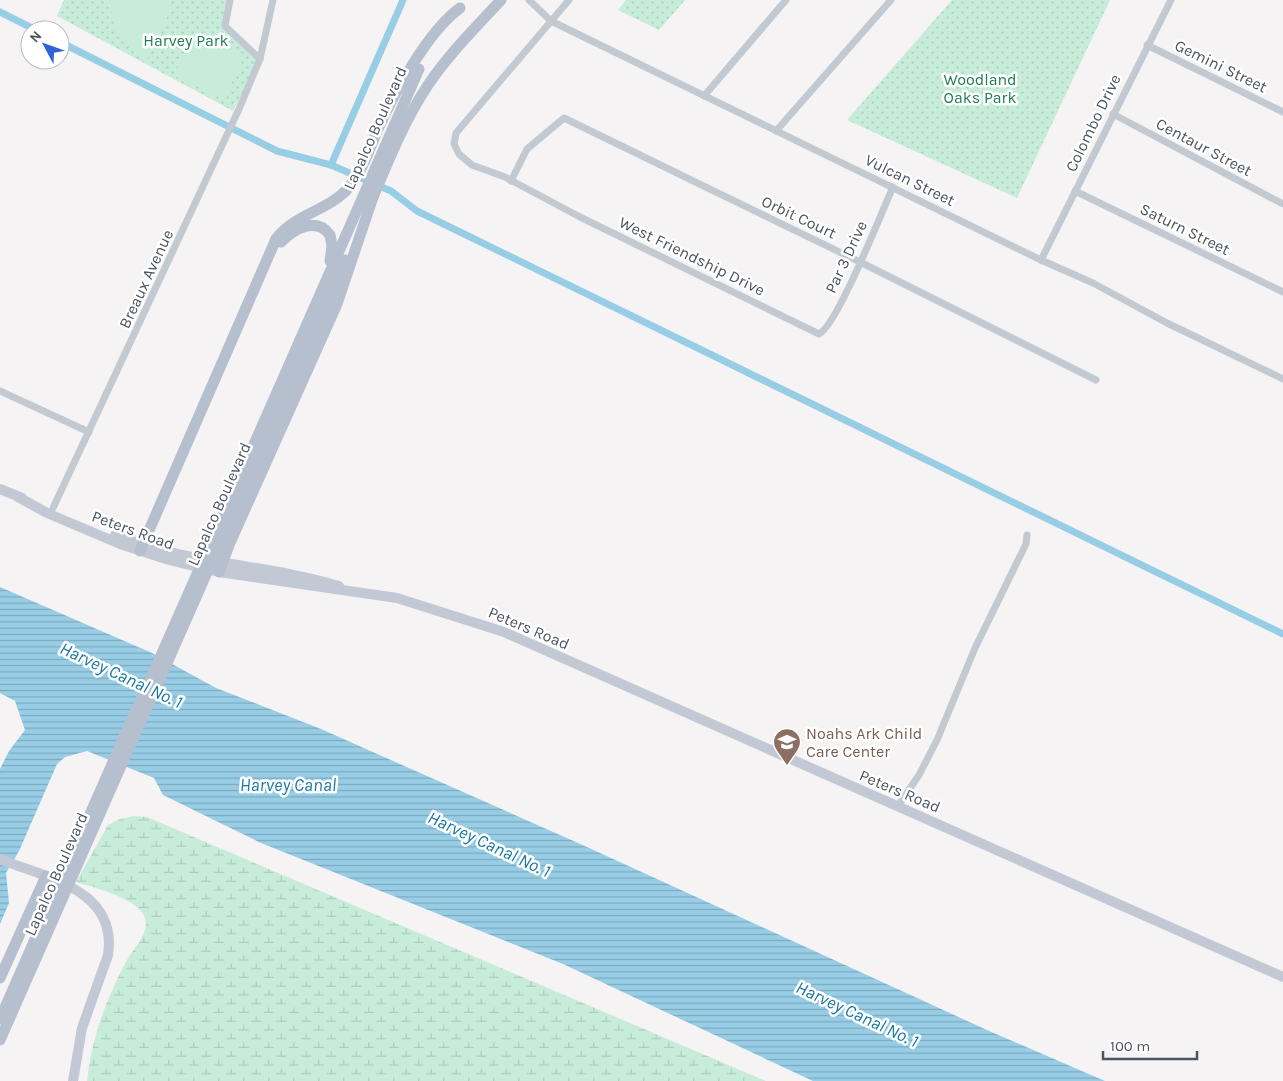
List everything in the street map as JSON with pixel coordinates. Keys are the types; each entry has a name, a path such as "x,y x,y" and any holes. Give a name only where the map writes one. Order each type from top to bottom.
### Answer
{"main road":[{"name":"Lapalco Boulevard","path":"378,174 406,120 427,86 497,2"},
{"name":"Lapalco Boulevard","path":"0,1019 369,195 422,63 438,36 464,4"},
{"path":"141,547 276,239 292,222 330,202 349,187 362,165 381,123 422,51 448,16 464,4"},
{"name":"Lapalco Boulevard","path":"0,1040 304,341 328,274 369,195"},
{"path":"221,568 334,311 369,195"},
{"path":"269,257 280,243 294,232 310,225 318,226 327,232 331,240 332,252 328,274"},
{"name":"Peters Road","path":"0,489 47,513 141,547 221,568 332,590 362,592 397,598 504,632 1283,977"},
{"name":"Peters Road","path":"18,497 53,508 141,547"},
{"path":"0,859 76,889 90,899 102,914 109,936 108,955 82,1028 73,1081"},
{"path":"0,978 46,876"}],"street":[{"path":"230,0 225,26 260,59"},
{"name":"Breaux Avenue","path":"53,508 239,110 260,59 273,0"},
{"name":"Vulcan Street","path":"529,0 550,21 1041,260 1093,283 1167,323 1283,379"},
{"name":"West Friendship Drive","path":"569,0 456,133 454,144 459,154 472,165 508,179 552,203 819,334"},
{"path":"704,96 786,0"},
{"path":"776,131 891,0"},
{"name":"Colombo Drive","path":"1041,260 1171,0"},
{"name":"Gemini Street","path":"1147,45 1283,112"},
{"name":"Centaur Street","path":"1113,114 1283,204"},
{"name":"Orbit Court","path":"508,179 527,149 564,118 860,262 1096,380"},
{"name":"Par 3 Drive","path":"819,334 825,332 860,262 893,187"},
{"name":"Saturn Street","path":"1075,191 1283,292"},
{"path":"0,391 89,432"},
{"path":"898,806 919,775 937,740 975,648 1026,544 1027,535"}],"green space":[{"name":"Harvey Park","path":"64,0 230,0 225,26 260,59 233,111 70,23 70,20 64,20 57,16"},
{"path":"111,0 168,0 171,2 172,7 147,60 131,48 120,35 113,20"},
{"path":"626,0 685,0 659,30 618,10"},
{"name":"Woodland Oaks Park","path":"952,0 1110,0 1017,198 847,120"},
{"path":"218,43 227,43 245,56 226,94 219,97 173,75 183,60 195,50"},
{"path":"134,816 147,817 766,1081 87,1081 92,1050 100,1020 126,962 143,936 146,924 141,911 125,899 76,882 108,825 120,819"}],"water":[{"name":"Harvey Canal","path":"0,587 152,653 216,688 321,729 587,847 987,1030 1105,1081 813,1081 563,964 261,843 163,795 154,778 87,751 65,757 57,764 19,851 6,873 9,903 0,924 0,769 9,751 25,730 15,701 0,693"}],"waterway":[{"path":"331,165 403,0"},
{"path":"0,12 20,22"},
{"path":"70,47 277,151 331,165 391,191 417,211 1283,634"}],"place":[{"name":"Noahs Ark Child Care Center","path":"787,766"}],"water label":[{"name":"Harvey Canal No. 1","path":"121,675"},
{"name":"Harvey Canal No. 1","path":"489,844"},
{"name":"Harvey Canal No. 1","path":"857,1014"}]}
